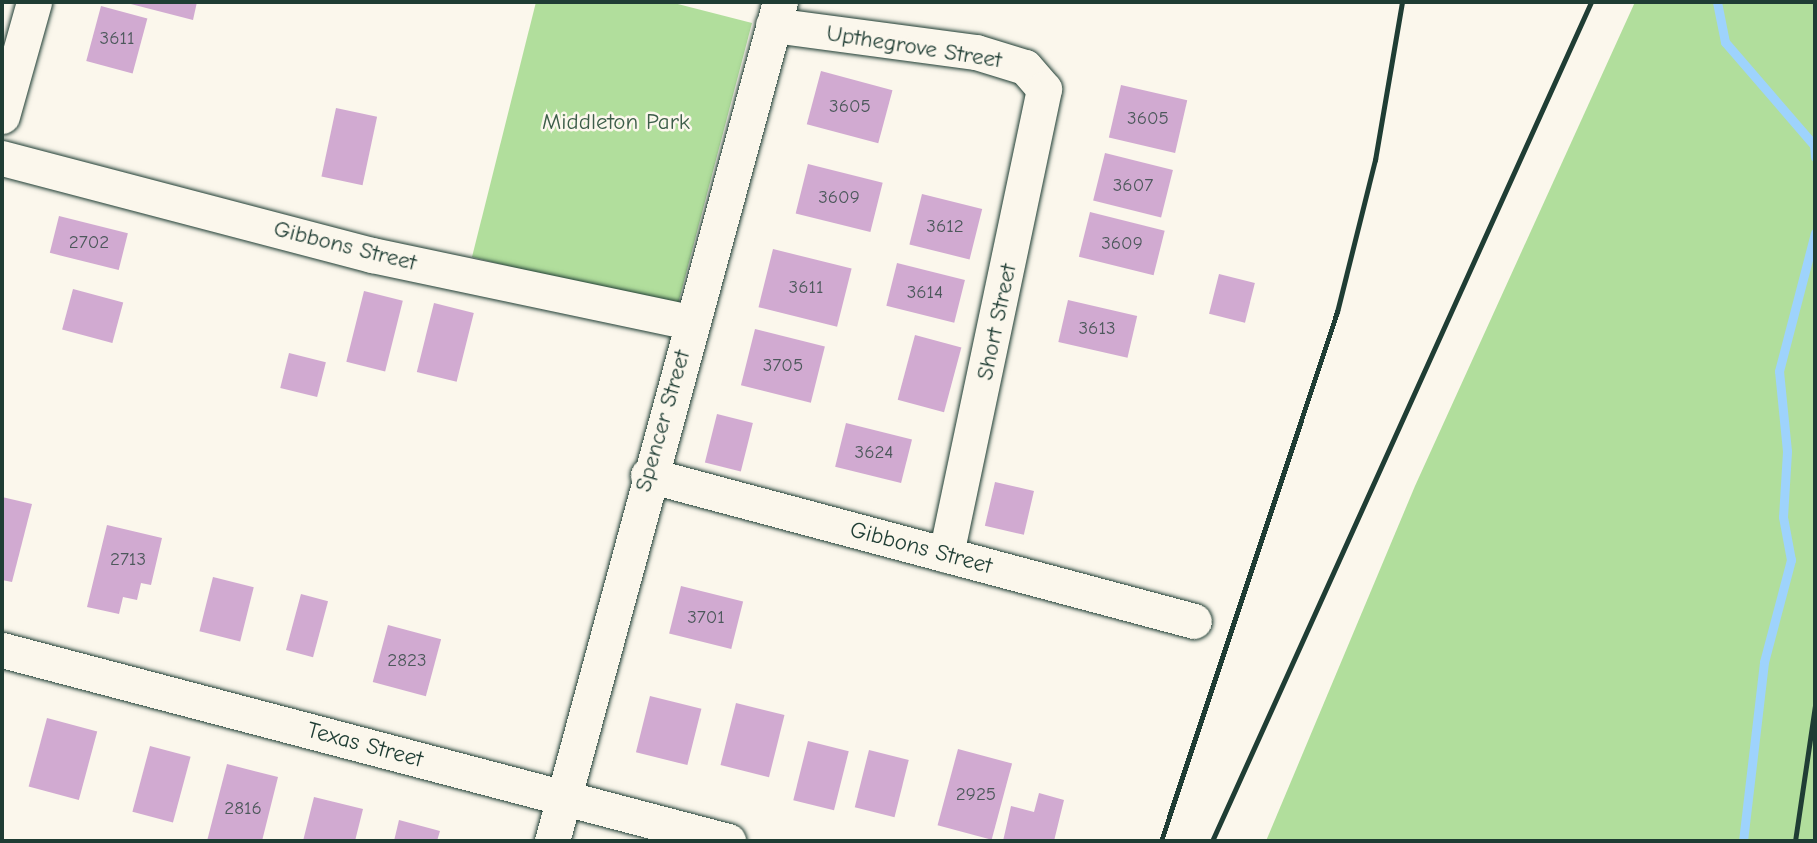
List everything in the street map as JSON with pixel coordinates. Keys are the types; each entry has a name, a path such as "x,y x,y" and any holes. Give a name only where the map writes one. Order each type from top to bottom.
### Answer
{"street":[{"path":"2,116 34,2"},
{"name":"Upthegrove Street","path":"776,13 976,52 1025,67 1044,89"},
{"name":"Spencer Street","path":"552,841 648,475 776,13"},
{"name":"Short Street","path":"946,555 1044,89"},
{"name":"Gibbons Street","path":"2,158 372,254 691,322"},
{"name":"Gibbons Street","path":"648,475 1194,621"},
{"name":"Texas Street","path":"2,650 728,841"}],"green space":[{"name":"Middleton Park","path":"536,2 670,2 752,23 677,308 472,257"},
{"path":"1635,2 1815,2 1815,841 1266,841 1415,486"}],"building":[{"path":"123,2 197,2 193,20"},
{"path":"101,6 147,18 133,73 86,61"},
{"path":"821,71 892,90 878,143 807,124"},
{"path":"1121,85 1187,100 1175,153 1109,138"},
{"path":"336,108 377,117 363,185 321,176"},
{"path":"1105,153 1173,170 1161,217 1093,201"},
{"path":"808,164 883,183 870,232 796,213"},
{"path":"922,194 982,209 970,259 909,244"},
{"path":"1090,212 1165,231 1154,275 1079,257"},
{"path":"59,216 128,233 119,270 50,253"},
{"path":"773,249 852,269 837,327 758,307"},
{"path":"897,263 965,280 954,323 886,306"},
{"path":"1219,274 1255,283 1245,323 1209,314"},
{"path":"73,289 123,302 112,343 62,330"},
{"path":"364,291 403,301 385,372 346,362"},
{"path":"1068,300 1137,316 1128,358 1058,342"},
{"path":"434,303 474,313 457,382 417,372"},
{"path":"755,329 825,346 811,403 741,385"},
{"path":"915,335 961,347 944,412 898,400"},
{"path":"289,353 326,362 317,397 280,388"},
{"path":"717,414 753,423 741,471 705,463"},
{"path":"846,423 912,439 901,483 835,467"},
{"path":"995,482 1034,491 1024,535 985,526"},
{"path":"2,497 32,504 12,582 2,580"},
{"path":"107,525 162,538 151,585 141,583 137,600 123,597 119,614 87,607"},
{"path":"213,577 254,587 240,641 199,631"},
{"path":"681,586 743,601 731,649 669,634"},
{"path":"301,594 328,601 313,657 286,650"},
{"path":"388,625 441,639 426,696 373,682"},
{"path":"650,696 701,709 687,765 636,752"},
{"path":"736,703 785,715 769,777 721,765"},
{"path":"47,718 97,731 79,800 29,787"},
{"path":"808,741 849,751 834,810 793,800"},
{"path":"150,746 191,757 173,823 132,812"},
{"path":"958,749 1012,763 992,840 938,825"},
{"path":"869,750 909,760 895,817 855,807"},
{"path":"227,764 278,777 262,841 207,841"},
{"path":"1039,793 1064,800 1054,841 1003,841 1011,806 1034,812"},
{"path":"314,797 363,809 355,841 303,841"},
{"path":"399,820 440,831 437,841 394,841"}],"waterway":[{"path":"1717,2 1725,42 1814,145 1815,157"},
{"path":"1743,841 1764,662 1791,560 1783,517 1787,451 1779,371 1815,233"}],"railway":[{"path":"1161,841 1337,312 1375,160 1402,2"},
{"path":"1212,841 1591,2"},
{"path":"1795,841 1815,705"}]}
